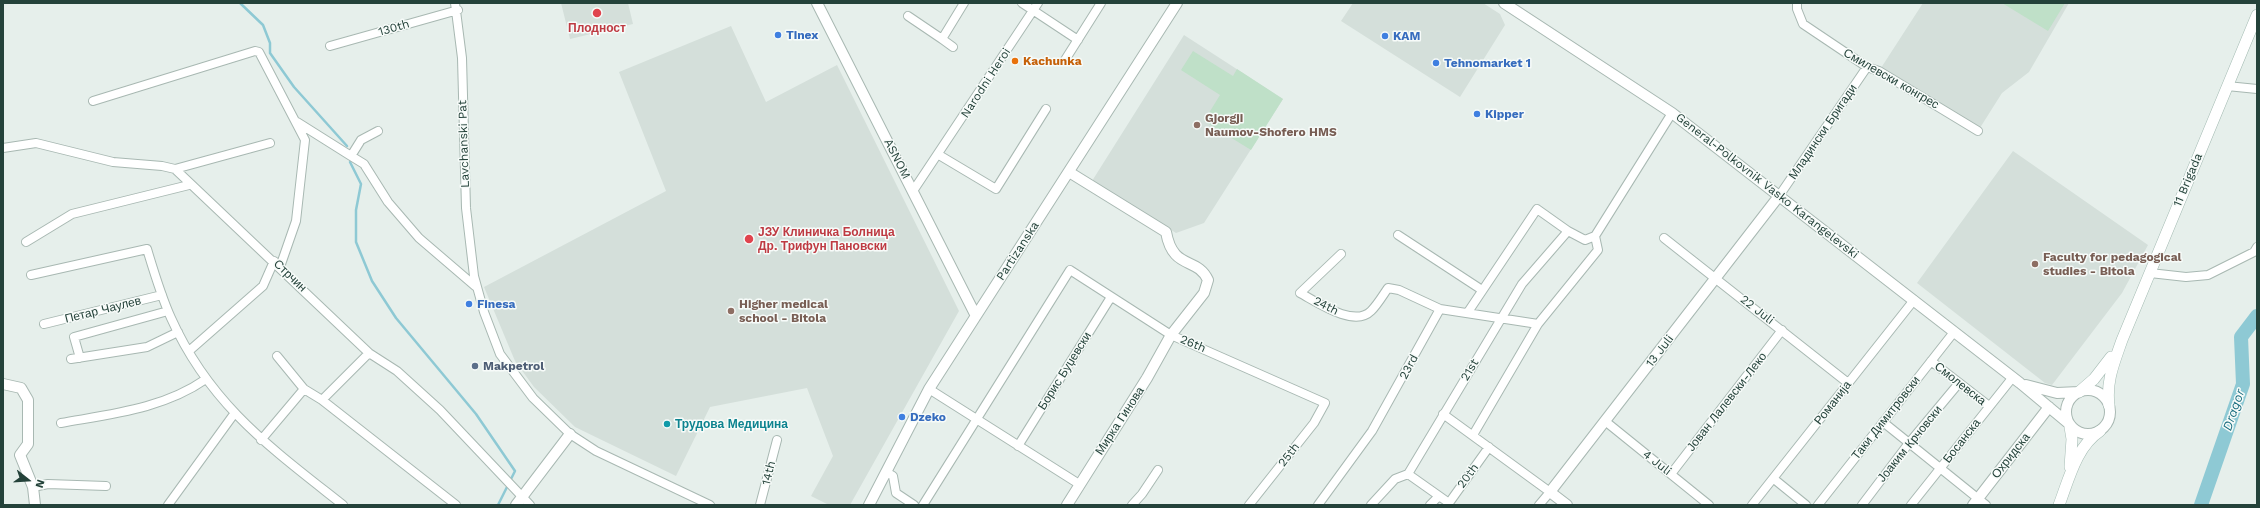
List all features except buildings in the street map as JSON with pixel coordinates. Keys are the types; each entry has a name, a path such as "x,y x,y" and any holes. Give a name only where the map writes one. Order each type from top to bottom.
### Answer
{"main road":[{"name":"11 Brigada","path":"2109,405 2107,389 2109,374 2257,15"},
{"name":"11 Brigada","path":"2079,392 2105,367 2122,340"},
{"path":"2069,425 2072,450 2069,478"},
{"path":"2059,505 2082,448 2089,439 2100,431"}],"street":[{"name":"ASNOM","path":"817,3 976,316"},
{"path":"942,39 964,3"},
{"path":"1022,3 1035,7 1078,40"},
{"path":"1065,60 1101,3"},
{"name":"Partizanska","path":"869,505 929,389 1177,3"},
{"name":"General-Polkovnik Vasko Karangelevski","path":"1504,3 1672,113 2016,380 2069,425"},
{"name":"Смилевски конгрес","path":"1797,3 1797,9 1803,24 1867,67 1879,71 1978,131"},
{"name":"130th","path":"330,46 456,7"},
{"name":"Lavchanski Pat","path":"456,7 462,58 466,208 475,286 500,354 533,398 570,434 596,451 710,505"},
{"name":"Narodni Heroi","path":"913,192 939,155 1035,7"},
{"path":"908,16 953,47"},
{"path":"93,101 255,51 262,55 305,140 296,220 277,264 263,286 189,351"},
{"name":"Младински Бригади","path":"1779,196 1867,67"},
{"path":"2227,86 2257,89"},
{"path":"939,155 996,189 1046,109"},
{"path":"1468,312 1537,209 1568,231 1585,240 1595,236 1672,113"},
{"path":"297,122 364,164 388,202 419,238 475,286"},
{"path":"351,156 361,140 378,131"},
{"path":"3,148 36,143 113,162 162,166 175,169 270,143"},
{"name":"Стрчин","path":"175,169 189,185 277,264 369,353 398,371 419,390 497,469 526,501"},
{"name":"Мирка Гинова","path":"1067,505 1147,378 1171,335 1208,287 1208,280 1205,274 1174,255 1166,232 1069,172"},
{"path":"26,242 72,214 189,185"},
{"name":"13 Juli","path":"1539,505 1779,196"},
{"name":"21st","path":"1408,474 1522,284 1568,231"},
{"path":"1398,235 1482,290"},
{"path":"1473,435 1538,324 1598,250 1595,236"},
{"name":"22 Juli","path":"1664,238 1848,383"},
{"path":"2150,273 2186,278 2208,274 2254,252 2257,247"},
{"path":"31,275 147,249 168,311 178,332 206,379 234,414 260,440 343,505"},
{"name":"24th","path":"1341,254 1300,293 1341,315 1358,318 1371,312 1388,288 1399,290 1440,309"},
{"name":"26th","path":"976,420 1070,270 1171,335 1325,403"},
{"name":"Петар Чаулев","path":"44,324 162,295"},
{"name":"Борис Буџевски","path":"1018,446 1111,297"},
{"name":"Романија","path":"1752,505 1914,300"},
{"path":"1440,309 1468,312 1500,320 1538,324"},
{"name":"23rd","path":"1318,505 1372,431 1440,309"},
{"name":"Петар Чаулев","path":"80,358 74,337 168,311"},
{"name":"Јован Лалевски-Леко","path":"1671,474 1782,330"},
{"path":"71,360 147,347 178,332"},
{"name":"Таки Димитровски","path":"1818,505 1954,332"},
{"path":"322,400 369,353"},
{"path":"277,356 304,389 322,400 456,505"},
{"name":"Смолевска","path":"1931,361 1989,406"},
{"path":"61,423 147,407 188,392 206,379"},
{"name":"General-Polkovnik Vasko Karangelevski","path":"2016,380 2052,392 2079,392"},
{"name":"Босанска","path":"1911,505 1989,406 2016,380"},
{"name":"Јоаким Крчовски","path":"1862,505 1909,443 1960,383"},
{"path":"3,384 21,388 28,400 28,444 20,455 33,487 35,505"},
{"path":"260,440 304,389"},
{"path":"929,389 1079,484"},
{"path":"2079,392 2094,390 2100,394 2109,405"},
{"name":"11 Brigada","path":"2069,425 2066,408 2068,402 2079,392"},
{"name":"25th","path":"1249,505 1314,423 1325,403"},
{"name":"11 Brigada","path":"2100,431 2109,420 2109,405"},
{"name":"Охридска","path":"1978,503 2049,407"},
{"path":"168,505 234,414"},
{"path":"1443,414 1490,447 1567,505"},
{"path":"923,505 976,420"},
{"name":"4 Juli","path":"1605,421 1709,505"},
{"path":"1884,422 1978,503"},
{"path":"2069,425 2081,434 2094,434 2100,431"},
{"path":"516,505 526,501 570,434"},
{"name":"14th","path":"760,505 777,440"},
{"name":"20th","path":"1439,496 1449,503 1490,447"},
{"path":"1132,505 1142,494 1158,470"},
{"path":"886,472 893,476 896,493 914,505"},
{"path":"1371,505 1395,479 1408,474 1439,496 1430,505"},
{"path":"1774,479 1806,505"},
{"path":"33,487 48,484 106,486"}],"shaded area":[{"name":"Плодност","path":"561,3 628,3 633,24 570,39"},
{"path":"1353,3 1483,3 1500,14 1505,25 1460,97 1341,21"},
{"path":"1923,3 2069,3 2029,72 2002,93 1978,131 1879,71"},
{"name":"ЈЗУ Клиничка Болница Др. Трифун Пановски","path":"731,26 766,102 837,65 959,311 850,505 829,505 811,496 833,456 807,388 710,407 676,476 575,427 534,387 515,361 484,287 666,191 619,72"},
{"name":"Gjorgji Naumov-Shofero HMS","path":"1184,35 1283,99 1204,223 1176,233 1092,181"},
{"name":"Faculty for pedagogical studies - Bitola","path":"2013,151 2148,245 2122,293 2052,385 2045,383 1917,283"}],"green space":[{"path":"2002,3 2065,3 2048,31"},
{"path":"1193,51 1233,76 1237,69 1283,99 1251,150 1204,121 1220,95 1181,70"}],"waterway":[{"path":"240,3 263,25 270,43 270,53 294,87 347,146"},
{"path":"350,162 361,184 356,210 356,242 372,281 396,318 476,414 515,471 498,505"},
{"name":"Dragor","path":"2201,505 2243,384 2241,337 2257,316"}],"place":[{"name":"Плодност","path":"597,13"},
{"name":"Tinex","path":"778,35"},
{"name":"KAM","path":"1385,36"},
{"name":"Kachunka","path":"1015,61"},
{"name":"Tehnomarket 1","path":"1436,63"},
{"name":"Kipper","path":"1477,114"},
{"name":"Gjorgji Naumov-Shofero HMS","path":"1197,125"},
{"name":"ЈЗУ Клиничка Болница Др. Трифун Пановски","path":"749,239"},
{"name":"Faculty for pedagogical studies - Bitola","path":"2035,264"},
{"name":"Finesa","path":"469,304"},
{"name":"Higher medical school - Bitola","path":"731,311"},
{"name":"Makpetrol","path":"475,366"},
{"name":"Dzeko","path":"902,417"},
{"name":"Трудова Медицина","path":"667,424"}]}
